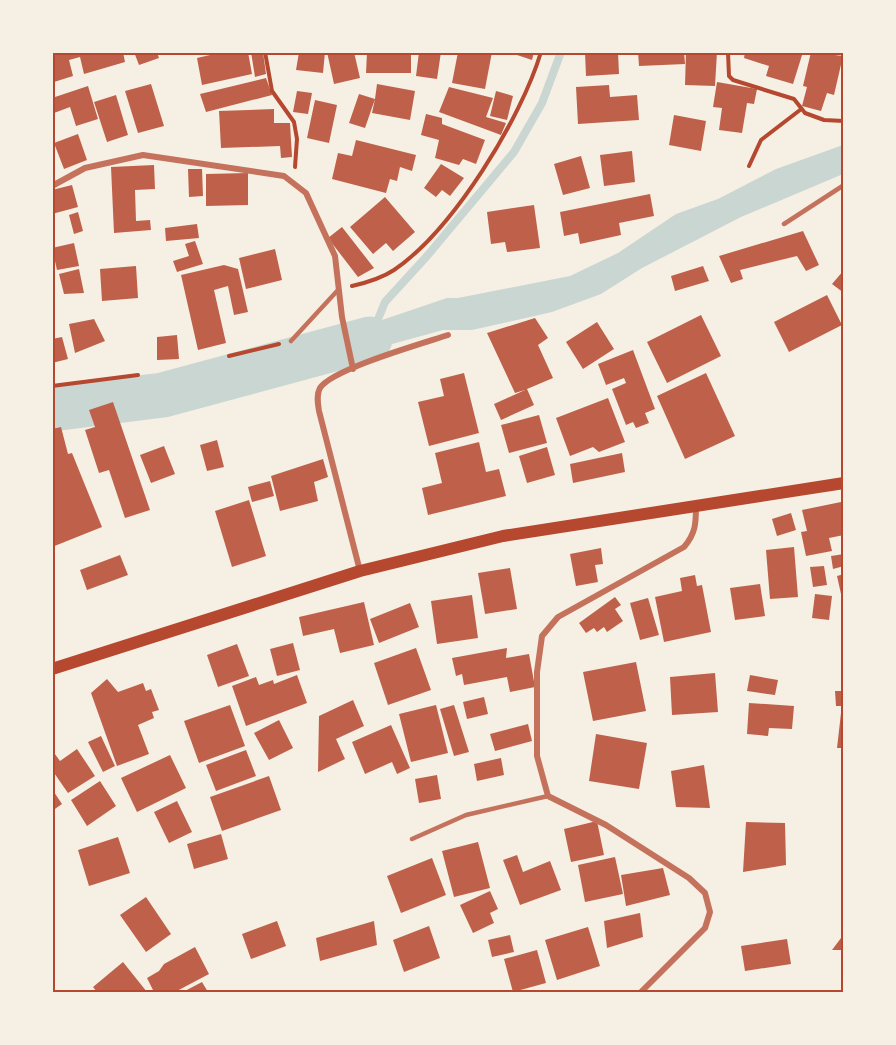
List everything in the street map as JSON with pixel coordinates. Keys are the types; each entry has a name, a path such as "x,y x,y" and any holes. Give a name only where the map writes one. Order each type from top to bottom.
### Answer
{"main road":[{"path":"52,669 360,570 503,536 696,504 843,483"}],"street":[{"path":"52,186 85,168 143,155 284,176 306,194 335,256 342,316 353,369"},
{"path":"360,570 318,402 318,393 326,382 353,369 448,335"},
{"path":"641,993 705,928 710,912 705,893 689,878 606,825 548,796 537,756 537,672 543,636 558,617 684,547 693,536 696,526 696,504"}],"lane":[{"path":"784,224 843,185"},
{"path":"291,341 340,288"},
{"path":"412,838 466,816 548,796"}],"path":[{"path":"264,52 272,91 294,122 298,157 292,182"},
{"path":"340,288 363,283 394,270 432,236 478,177 515,119 541,52"},
{"path":"728,52 729,76 733,80 794,99 800,110 824,120 843,121"},
{"path":"749,166 761,140 800,110"},
{"path":"229,356 291,341"},
{"path":"52,386 138,375"}],"shaded area":[{"path":"843,145 843,174 741,217 642,268 601,294 552,312 472,330 443,330 374,349 370,339 376,322 447,298 458,298 570,276 618,253 676,214 718,199 776,169"}],"building":[{"path":"52,52 123,52 125,62 84,74 80,57 69,60 73,76 54,82"},
{"path":"134,52 157,52 159,58 139,65"},
{"path":"223,52 248,52 252,74 202,85 197,58"},
{"path":"251,52 263,52 266,74 255,77"},
{"path":"299,52 325,52 323,73 296,70"},
{"path":"327,52 354,52 360,78 334,84"},
{"path":"367,52 411,52 411,73 366,73"},
{"path":"419,52 441,52 437,79 416,76"},
{"path":"458,52 492,52 485,89 452,83"},
{"path":"508,52 534,52 532,60"},
{"path":"585,52 618,52 619,74 586,76"},
{"path":"638,52 684,52 685,64 639,66"},
{"path":"686,52 717,52 715,86 685,85"},
{"path":"745,52 803,52 793,84 766,76 769,66 744,58"},
{"path":"811,52 843,56 834,95 827,93 821,111 802,106 807,87 803,86"},
{"path":"266,78 272,95 206,112 200,94"},
{"path":"717,82 757,89 754,104 747,103 742,133 719,130 722,108 713,107"},
{"path":"151,84 164,126 138,133 125,91"},
{"path":"377,84 415,91 410,120 372,113"},
{"path":"609,85 610,97 637,95 639,120 578,124 576,87"},
{"path":"88,86 98,119 76,126 70,107 54,113 52,98"},
{"path":"449,87 493,98 486,117 506,123 501,135 439,112"},
{"path":"297,91 312,93 308,114 293,112"},
{"path":"496,91 513,96 507,120 490,116"},
{"path":"359,94 375,99 365,128 349,123"},
{"path":"116,95 128,135 107,142 94,102"},
{"path":"315,100 337,105 329,143 307,138"},
{"path":"274,109 274,123 290,123 292,157 281,158 280,146 221,148 219,111"},
{"path":"426,114 442,118 442,124 485,140 476,164 463,159 459,165 435,158 439,140 421,135"},
{"path":"674,115 706,121 701,151 669,145"},
{"path":"78,134 87,160 64,169 54,143"},
{"path":"356,140 416,155 412,171 400,167 397,181 390,179 386,193 332,179 338,153 352,156"},
{"path":"632,151 635,182 604,186 600,155"},
{"path":"581,156 590,188 563,195 554,164"},
{"path":"441,164 464,178 450,196 442,190 436,197 424,188"},
{"path":"154,165 155,189 135,190 136,221 150,220 151,230 114,233 111,167"},
{"path":"188,169 202,169 203,196 189,197"},
{"path":"248,173 248,205 206,206 206,174"},
{"path":"72,185 78,207 52,214 52,190"},
{"path":"650,194 654,216 619,223 621,235 580,244 578,233 564,236 560,212"},
{"path":"385,197 415,232 393,251 386,243 373,254 350,227"},
{"path":"534,205 540,248 507,252 505,242 491,244 487,212"},
{"path":"78,212 83,231 74,234 69,215"},
{"path":"197,224 199,238 166,241 165,228"},
{"path":"342,227 374,268 358,277 328,238"},
{"path":"803,231 819,265 806,271 797,256 740,270 743,279 731,283 719,256"},
{"path":"195,241 203,264 177,272 173,261 189,256 185,244"},
{"path":"74,243 79,266 57,270 52,248"},
{"path":"275,249 282,280 246,289 239,258"},
{"path":"224,265 238,269 248,312 234,315 228,286 214,290 226,343 198,350 181,275"},
{"path":"136,266 138,298 102,301 100,269"},
{"path":"703,266 709,281 675,291 671,276"},
{"path":"79,269 84,293 64,294 59,274"},
{"path":"844,270 844,293 832,284"},
{"path":"827,295 842,325 789,352 774,322"},
{"path":"701,315 721,356 667,383 647,342"},
{"path":"535,318 548,338 538,345 553,378 527,389 534,405 501,420 494,404 525,390 515,393 487,333"},
{"path":"94,319 105,341 75,353 69,324"},
{"path":"597,322 614,349 583,369 566,342"},
{"path":"177,335 179,359 157,360 157,337"},
{"path":"62,337 68,359 52,363 52,339"},
{"path":"633,350 655,409 645,413 649,423 636,428 633,422 626,425 612,389 626,383 624,378 606,385 598,364"},
{"path":"464,373 479,433 429,446 418,402 444,396 440,379"},
{"path":"706,373 735,436 685,459 657,396"},
{"path":"608,398 625,442 599,452 593,447 570,456 556,418"},
{"path":"113,402 150,510 125,518 109,470 99,473 85,430 95,427 89,410"},
{"path":"539,415 547,443 509,453 501,425"},
{"path":"61,427 68,454 72,453 102,527 52,547 52,466 55,466 52,458 52,429"},
{"path":"217,440 224,467 207,471 200,445"},
{"path":"479,442 486,472 499,469 506,496 428,515 422,488 442,483 435,453"},
{"path":"164,446 175,474 151,483 140,455"},
{"path":"547,447 555,475 527,483 519,456"},
{"path":"622,453 625,472 573,483 570,464"},
{"path":"323,459 328,477 314,482 318,501 280,511 271,476"},
{"path":"270,481 274,496 252,502 248,487"},
{"path":"249,500 266,556 232,567 215,511"},
{"path":"841,502 844,535 829,538 832,551 806,556 801,532 807,531 802,510"},
{"path":"791,513 796,530 777,536 772,519"},
{"path":"794,547 798,597 770,599 766,550"},
{"path":"601,548 603,564 595,565 598,582 576,586 570,554"},
{"path":"844,554 844,566 833,569 831,556"},
{"path":"120,555 128,575 87,590 80,570"},
{"path":"824,566 827,585 813,587 810,567"},
{"path":"510,568 517,609 485,614 478,573"},
{"path":"844,574 844,594 841,594 837,576"},
{"path":"695,575 697,586 702,585 711,632 664,642 655,597 682,591 680,578"},
{"path":"760,584 765,616 735,620 730,588"},
{"path":"815,594 832,596 829,620 812,618"},
{"path":"472,595 478,638 437,644 431,601"},
{"path":"615,597 621,605 615,609 623,621 607,632 604,627 597,632 594,628 586,633 579,623"},
{"path":"648,598 659,635 640,640 630,603"},
{"path":"364,602 374,645 340,653 334,629 303,636 299,617"},
{"path":"410,603 419,627 379,643 370,619"},
{"path":"293,643 300,670 277,676 270,649"},
{"path":"237,644 249,676 218,687 207,655"},
{"path":"416,648 431,690 388,705 374,663"},
{"path":"507,648 506,658 529,654 535,687 510,692 507,677 464,685 462,674 456,676 452,658"},
{"path":"636,662 646,711 593,721 583,672"},
{"path":"715,673 718,712 672,715 670,677"},
{"path":"297,675 307,703 246,726 232,686 256,677 259,685 273,680 274,684"},
{"path":"750,675 778,680 775,695 747,691"},
{"path":"107,679 118,692 143,683 146,691 151,689 159,710 152,712 154,718 138,725 149,754 117,766 91,693"},
{"path":"835,691 844,691 844,706 836,706"},
{"path":"484,697 488,714 467,719 463,702"},
{"path":"353,700 364,726 336,739 345,759 318,772 319,716"},
{"path":"749,703 794,706 792,729 769,728 768,736 747,734"},
{"path":"230,705 245,746 199,763 184,721"},
{"path":"436,705 448,753 411,762 399,714"},
{"path":"454,705 469,752 454,756 440,709"},
{"path":"841,713 844,713 844,748 837,748"},
{"path":"279,720 293,748 269,760 254,733"},
{"path":"528,724 532,741 495,751 490,734"},
{"path":"391,725 410,768 397,774 392,762 365,774 352,742"},
{"path":"596,734 647,743 639,789 589,781"},
{"path":"101,736 115,766 103,772 88,742"},
{"path":"77,749 95,776 68,793 52,770 52,750 60,761"},
{"path":"246,750 256,776 216,791 206,765"},
{"path":"170,755 186,788 137,812 121,778"},
{"path":"501,758 504,775 477,781 474,764"},
{"path":"704,765 710,808 676,807 671,771"},
{"path":"437,775 441,799 419,803 415,779"},
{"path":"269,776 281,810 222,831 210,797"},
{"path":"100,781 116,806 87,826 71,800"},
{"path":"52,789 62,804 52,811"},
{"path":"177,801 192,832 169,843 154,812"},
{"path":"597,821 604,855 571,862 564,829"},
{"path":"746,822 785,823 786,865 743,872"},
{"path":"221,834 228,859 194,869 187,844"},
{"path":"118,837 130,873 89,886 78,850"},
{"path":"478,842 490,888 454,897 442,851"},
{"path":"517,855 523,872 550,861 561,890 520,905 503,860"},
{"path":"615,857 623,894 585,902 578,865"},
{"path":"432,858 446,895 401,913 387,876"},
{"path":"663,868 670,895 626,906 621,875"},
{"path":"490,891 498,909 490,913 494,923 473,933 460,905"},
{"path":"146,897 171,934 146,952 120,915"},
{"path":"640,913 643,937 607,948 604,921"},
{"path":"277,921 286,946 251,959 242,934"},
{"path":"374,921 377,945 320,961 316,938"},
{"path":"429,926 440,958 404,972 393,940"},
{"path":"588,927 600,966 557,980 545,940"},
{"path":"844,934 844,950 832,950"},
{"path":"510,935 514,952 492,957 488,940"},
{"path":"787,939 791,964 745,971 741,946"},
{"path":"195,947 209,974 175,992 154,992 147,978 159,971 164,964"},
{"path":"537,950 546,983 513,992 504,959"},
{"path":"123,962 147,992 97,992 93,987"},
{"path":"202,982 208,992 183,992"}],"waterway":[{"path":"370,339 385,302 427,256 514,152 542,103 561,52"},
{"path":"52,409 163,395 370,339"}]}
